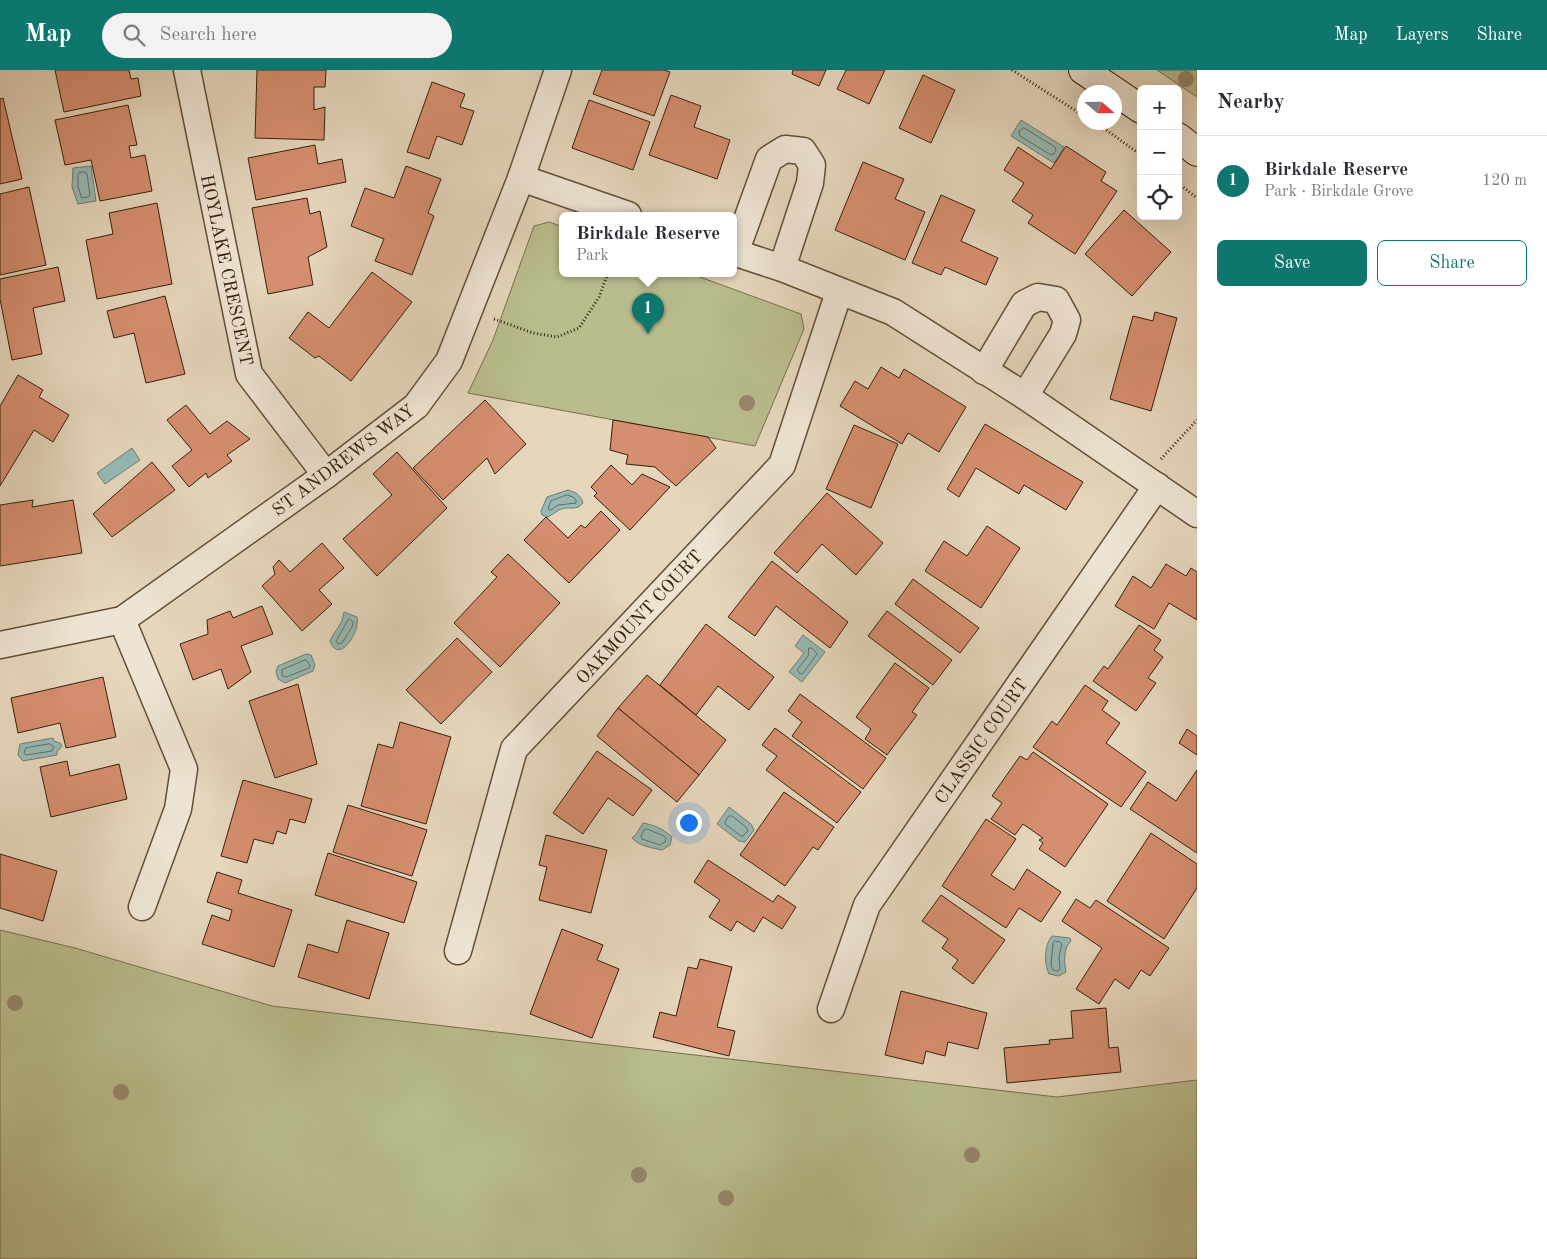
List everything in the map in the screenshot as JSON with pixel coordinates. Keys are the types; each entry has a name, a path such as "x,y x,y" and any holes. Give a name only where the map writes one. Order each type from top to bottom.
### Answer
{"street":[{"name":"HOYLAKE CRESCENT","path":"187,70 248,374 326,475"},
{"name":"ST ANDREWS WAY","path":"0,645 122,620 326,475 416,406 449,361 521,178 558,70"},
{"path":"1084,70 1137,105"},
{"path":"1182,140 1197,152"},
{"path":"737,244 769,159 785,149 803,151 812,165 810,183 782,268"},
{"path":"521,178 619,212"},
{"path":"737,253 782,268 893,312 1025,396 1197,514"},
{"name":"OAKMOUNT COURT","path":"458,951 514,749 782,465 839,292"},
{"path":"984,371 1024,304 1038,297 1056,300 1067,320 1062,334 1025,396"},
{"name":"CLASSIC COURT","path":"831,1009 867,905 1157,486"},
{"path":"122,620 184,769 178,809 142,906"}],"path":[{"path":"1012,70 1077,112"},
{"path":"1106,130 1137,152"},
{"path":"1182,186 1197,198"},
{"path":"491,318 533,333 558,337 579,328 599,297 606,277"},
{"path":"1157,486 1160,460 1197,420"}],"green space":[{"path":"1157,70 1197,70 1197,97 1182,85"},
{"path":"549,222 559,226 559,277 700,277 801,314 804,329 755,446 468,393 493,340 534,226"},
{"path":"0,930 75,948 272,1006 1057,1097 1197,1080 1197,1259 0,1259"}],"water":[{"path":"1021,120 1064,147 1054,163 1011,136"},
{"path":"91,166 96,201 78,204 72,187 73,168"},
{"path":"132,448 140,460 105,484 97,473"},
{"path":"568,490 581,498 583,503 580,506 562,509 548,517 542,515 541,511 547,497"},
{"path":"344,612 357,617 357,623 353,637 344,648 339,650 334,648 330,641 342,621"},
{"path":"803,635 825,652 802,682 789,672 804,653 795,646"},
{"path":"306,654 311,655 315,665 313,671 285,683 278,679 276,672 278,666"},
{"path":"53,738 54,741 62,746 57,755 23,761 18,755 20,744"},
{"path":"729,807 751,824 754,830 745,842 739,841 717,824"},
{"path":"643,823 659,828 669,834 672,837 670,845 662,850 635,841 632,838"},
{"path":"1052,936 1070,938 1071,941 1065,951 1066,972 1059,976 1049,974 1046,965 1047,944"}],"building":[{"path":"55,70 129,70 131,79 138,78 141,96 64,112"},
{"path":"257,70 326,70 325,87 314,87 314,110 325,107 324,140 255,138"},
{"path":"602,70 664,70 670,72 654,116 593,94"},
{"path":"793,70 826,70 819,86 792,74"},
{"path":"846,70 885,70 869,104 837,89"},
{"path":"923,75 955,90 931,143 899,128"},
{"path":"432,82 465,94 460,107 474,111 462,145 437,136 429,159 407,152"},
{"path":"671,95 701,106 694,127 730,140 717,179 649,155"},
{"path":"3,98 22,179 0,184 0,99"},
{"path":"589,100 650,122 633,170 572,148"},
{"path":"128,105 137,145 129,146 131,158 145,155 152,191 100,201 91,160 65,165 55,120"},
{"path":"315,145 318,164 342,159 346,182 256,200 248,158"},
{"path":"1066,146 1106,172 1101,181 1117,191 1075,254 1028,223 1033,215 1012,201 1024,183 1004,170 1018,147 1051,169"},
{"path":"863,162 904,179 895,199 925,212 905,260 835,230"},
{"path":"406,166 441,179 428,213 434,216 412,275 375,261 384,239 351,226 365,188 394,198"},
{"path":"29,187 46,265 0,275 0,194"},
{"path":"941,195 975,210 961,241 998,258 986,285 945,267 941,275 912,263"},
{"path":"307,198 310,214 320,211 327,247 308,257 313,285 268,294 252,208"},
{"path":"157,203 172,284 97,299 86,240 113,234 109,213"},
{"path":"1124,210 1171,252 1132,296 1085,254"},
{"path":"58,267 65,301 33,308 42,354 12,360 0,299 0,279"},
{"path":"372,272 412,302 351,381 319,356 315,358 289,338 308,312 329,328"},
{"path":"165,296 185,374 146,383 134,333 114,338 107,311"},
{"path":"1155,312 1177,318 1151,411 1110,399 1133,316 1153,321"},
{"path":"881,367 899,378 904,369 966,407 939,452 908,433 902,444 840,406 855,381 868,389"},
{"path":"18,375 43,390 39,397 69,415 53,442 34,430 0,486 0,406"},
{"path":"485,400 526,444 495,474 487,458 443,500 413,468"},
{"path":"186,405 210,434 227,421 250,439 227,455 232,461 208,478 206,473 189,487 172,466 192,450 167,420"},
{"path":"613,420 708,437 716,448 676,486 655,467 626,464 628,455 610,450"},
{"path":"985,424 1083,482 1066,510 1024,485 1019,494 976,468 959,497 947,489"},
{"path":"854,425 898,444 871,508 826,489"},
{"path":"397,452 447,508 377,576 343,539 392,495 373,474"},
{"path":"152,462 175,490 112,537 93,514"},
{"path":"611,465 632,485 642,474 670,487 630,530 594,496 597,493 591,487"},
{"path":"827,493 883,543 856,575 822,544 797,573 774,553"},
{"path":"33,500 32,507 73,500 82,553 0,566 0,505"},
{"path":"601,511 620,530 569,583 524,540 546,517 568,538 581,525 585,528"},
{"path":"987,526 1020,548 981,608 925,571 944,541 967,556"},
{"path":"322,543 344,568 319,590 332,604 302,631 262,586 275,574 273,567 279,560 290,572"},
{"path":"508,554 560,603 500,667 454,623 497,577 491,572"},
{"path":"772,561 848,622 830,648 776,606 755,636 728,617"},
{"path":"1166,564 1186,576 1191,568 1197,572 1197,620 1169,603 1154,629 1115,606 1133,576 1151,588"},
{"path":"913,579 979,628 960,653 895,604"},
{"path":"262,606 273,634 241,646 251,672 228,689 221,669 193,680 180,644 208,634 207,620 230,611 233,618"},
{"path":"887,611 952,660 933,685 868,636"},
{"path":"706,624 774,677 749,710 718,686 696,715 660,685"},
{"path":"1139,625 1161,640 1154,650 1163,657 1148,678 1156,683 1136,711 1093,681 1104,666 1108,669"},
{"path":"457,638 492,672 441,724 406,690"},
{"path":"895,663 929,688 912,712 917,715 887,755 865,739 871,729 856,717"},
{"path":"647,675 726,740 699,775 618,708"},
{"path":"103,677 116,737 66,748 60,723 18,733 11,698"},
{"path":"298,684 317,764 275,778 249,701"},
{"path":"1085,685 1108,701 1102,710 1120,723 1106,743 1146,772 1121,807 1033,747 1052,721 1057,725"},
{"path":"800,694 886,758 863,789 792,736 802,722 788,711"},
{"path":"618,708 699,775 677,802 597,736"},
{"path":"400,722 451,737 426,824 361,806 378,744 393,748"},
{"path":"775,728 861,792 837,823 766,770 777,756 762,745"},
{"path":"1187,729 1197,736 1197,755 1179,743"},
{"path":"597,751 652,790 633,816 608,798 583,834 553,813"},
{"path":"1033,752 1108,804 1065,867 1039,849 1043,843 1039,840 1043,838 1023,824 1015,835 991,819 1002,803 992,796 1020,756 1027,760"},
{"path":"67,761 70,776 119,764 127,799 51,817 40,767"},
{"path":"1197,770 1197,853 1130,809 1148,782 1176,801"},
{"path":"243,780 312,799 305,823 290,819 286,834 277,831 273,844 254,839 247,863 221,856"},
{"path":"784,792 834,827 818,850 813,847 785,886 740,855"},
{"path":"348,805 427,830 412,876 333,852"},
{"path":"986,819 1016,839 991,875 1014,890 1027,869 1061,892 1041,922 1019,908 1006,928 942,886"},
{"path":"1151,833 1197,864 1197,888 1164,939 1107,901"},
{"path":"546,835 607,850 591,913 539,900 547,867 539,865"},
{"path":"328,853 417,882 404,923 315,895"},
{"path":"0,854 57,871 43,921 0,908"},
{"path":"708,860 773,902 778,895 796,907 782,929 763,917 754,932 737,921 731,931 709,917 720,900 694,882"},
{"path":"217,872 242,880 238,893 292,910 274,967 202,944 212,915 229,921 232,910 207,902"},
{"path":"941,895 1005,940 973,984 952,968 958,960 942,948 948,939 922,921"},
{"path":"1076,899 1090,908 1096,900 1169,948 1150,976 1141,970 1129,989 1115,979 1099,1004 1076,989 1102,948 1062,921"},
{"path":"347,920 389,933 369,999 298,977 308,944 338,953"},
{"path":"562,929 603,945 597,960 619,969 592,1038 530,1014"},
{"path":"700,959 732,967 717,1027 735,1031 729,1056 653,1037 660,1012 676,1016 688,967 697,969"},
{"path":"901,991 987,1013 978,1049 948,1042 945,1056 926,1051 923,1064 885,1055"},
{"path":"1106,1008 1109,1048 1118,1047 1121,1072 1007,1083 1004,1048 1050,1044 1049,1040 1073,1038 1071,1011"}],"place":[{"name":"Birkdale Reserve","path":"648,334"}]}
